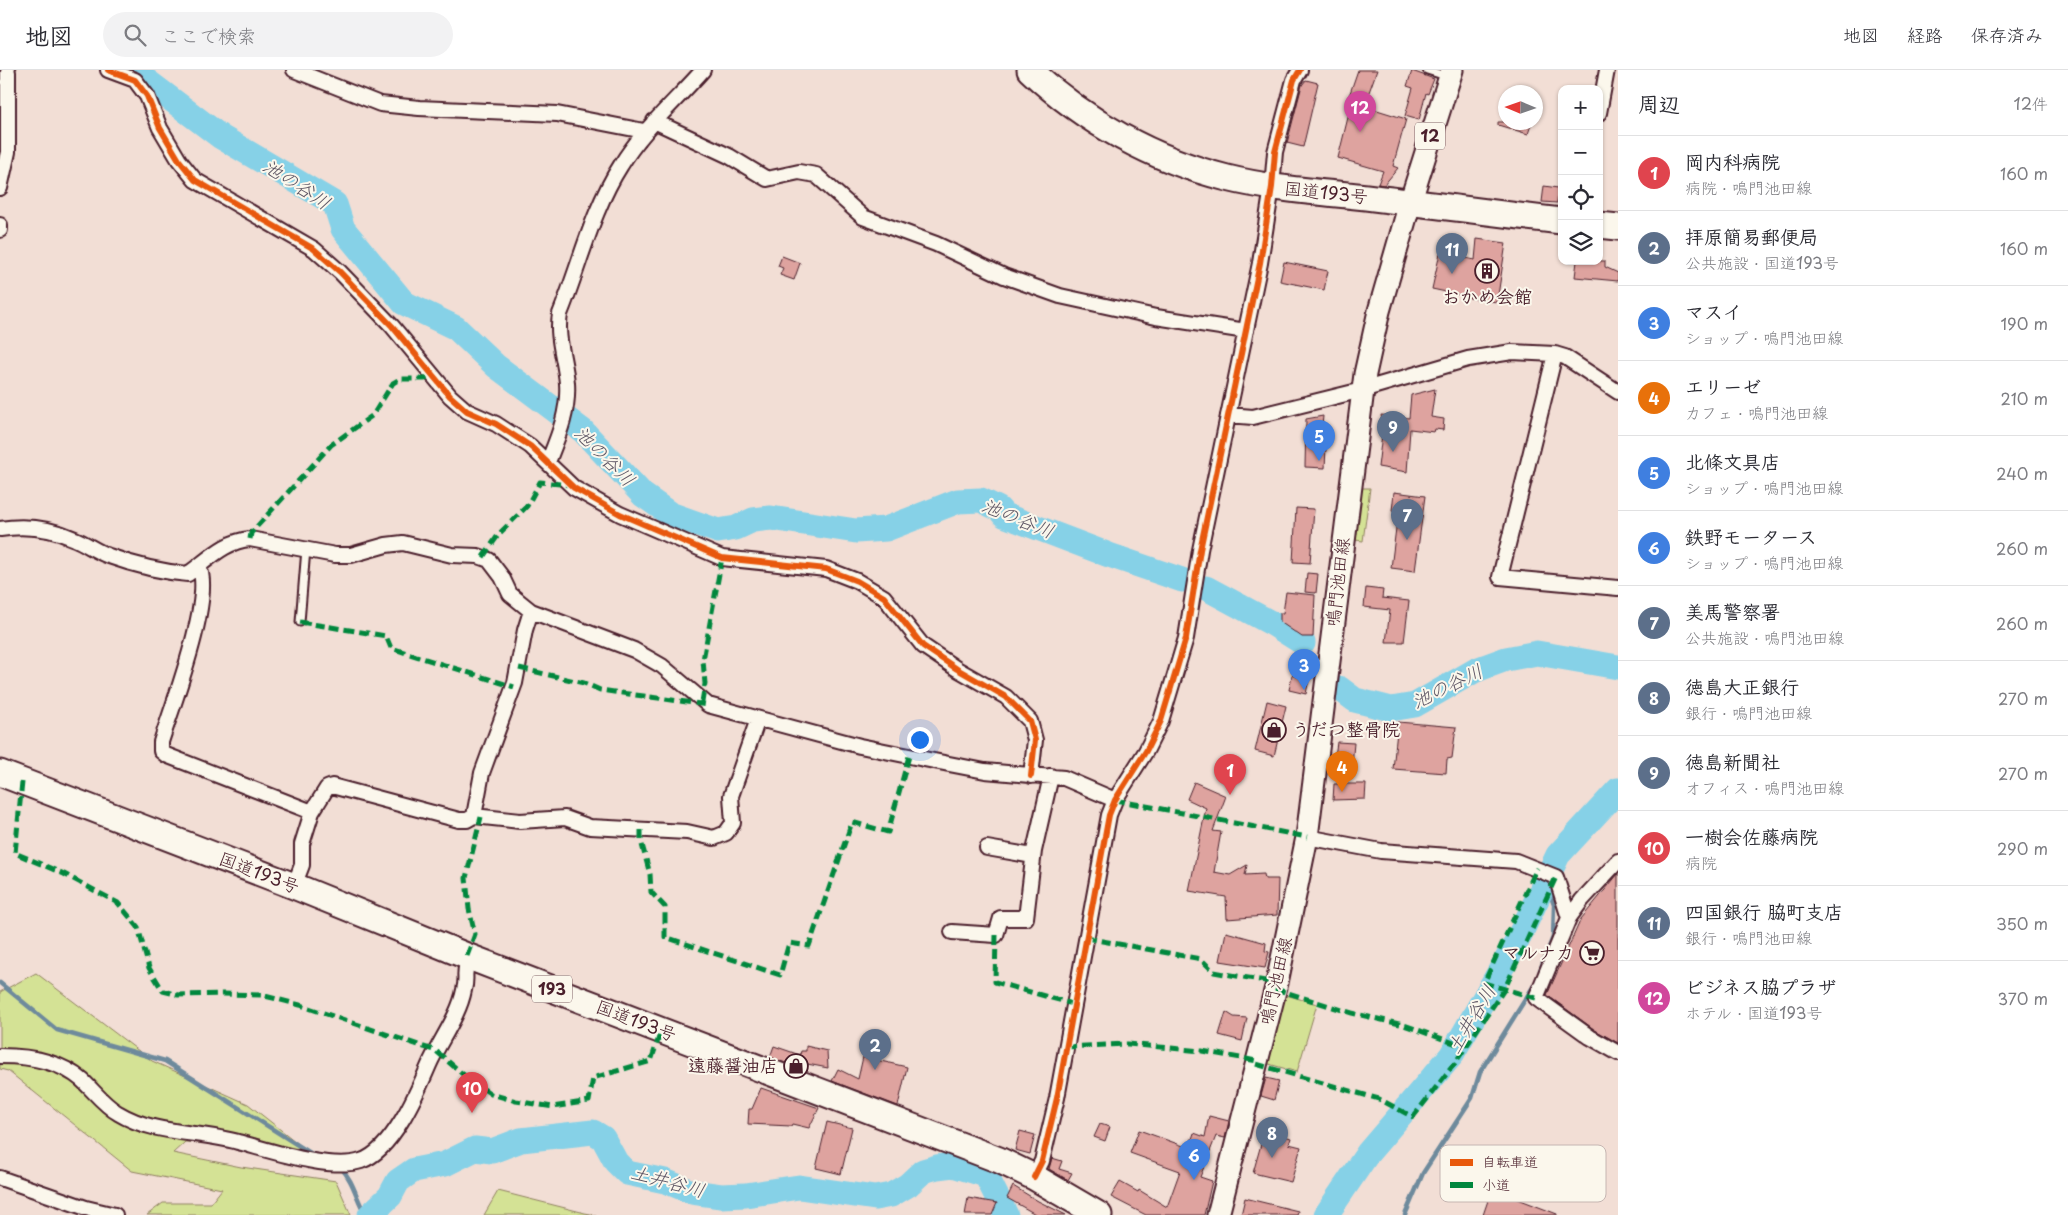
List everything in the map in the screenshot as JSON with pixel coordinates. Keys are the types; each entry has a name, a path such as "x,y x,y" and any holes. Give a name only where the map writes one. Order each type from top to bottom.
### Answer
{"highway":[{"name":"国道193号","path":"1030,70 1081,113 1132,142 1185,166 1228,178 1272,186 1558,221"},
{"path":"1603,225 1618,227"},
{"name":"国道193号","path":"0,773 294,886 469,957 990,1157 1034,1177 1099,1215"}],"main road":[{"name":"鳴門池田線","path":"1218,1215 1277,983 1307,837 1362,390 1379,311 1450,73"}],"street":[{"path":"108,70 135,80 143,91 160,128 179,160 195,180 314,248 392,326 450,396 468,411 496,424 530,446 574,488 605,505 722,558 796,564 826,569 857,581 884,597 923,646 957,669 1006,697 1030,721 1035,740 1031,776"},
{"path":"294,70 380,104 419,108 557,114 644,131"},
{"path":"548,462 565,418 567,384 558,328 560,314 574,282 593,225 620,167 644,131 703,70"},
{"path":"1034,1177 1042,1161 1057,1098 1109,815 1115,800 1146,751 1161,722 1186,638 1198,558 1260,263 1272,186 1275,152 1281,124 1300,70"},
{"path":"1603,92 1607,70"},
{"path":"0,188 8,152 8,72"},
{"path":"654,121 729,156 767,179 799,172 816,175 863,217 936,244 1004,276 1060,296 1156,317 1246,331"},
{"path":"0,225 0,230"},
{"path":"1228,415 1253,417 1362,390 1468,360 1512,352 1555,354 1565,357 1618,392"},
{"path":"1555,354 1500,577 1618,588"},
{"path":"0,529 22,526 54,531 75,538 108,556 174,573 188,574 221,548 240,540 268,541 335,555 351,555 386,545 403,543 452,554 478,556 489,560 502,576 510,594 531,611 634,650 662,666 697,698 708,705 860,746 933,761 984,771 1064,778 1115,800"},
{"path":"199,566 203,574 204,587 192,642 161,742 161,751 166,755 312,812"},
{"path":"474,816 482,773 515,683 525,630 531,611"},
{"path":"294,886 302,865 302,844 312,812 327,788 332,786 459,820 467,820 474,816 520,821 564,818 590,827 687,832 714,838 726,834 733,823 732,796 758,719"},
{"path":"952,932 996,935 1001,918 1026,918 1033,856 1051,776"},
{"path":"1307,837 1381,851 1516,861 1556,877 1569,918"},
{"path":"987,848 1033,856"},
{"path":"1618,861 1582,900 1569,918 1536,998 1590,1037 1618,1053"},
{"path":"0,1056 26,1056 61,1068 80,1078 117,1113 140,1124 235,1141 286,1155 325,1162 348,1163 362,1161 382,1146 410,1110 465,989 464,970 469,957"},
{"path":"0,1178 86,1208 115,1215"}],"lane":[{"path":"1427,70 1450,73"},
{"path":"300,622 306,549"}],"green space":[{"path":"1362,488 1370,488 1363,541 1355,540"},
{"path":"36,973 152,1061 248,1104 305,1149 185,1142 173,1153 241,1167 336,1181 351,1215 147,1215 163,1203 211,1203 222,1189 132,1171 8,1071 0,1069 0,992"},
{"path":"1279,993 1317,1004 1297,1072 1262,1062"},
{"path":"498,1191 585,1213 596,1215 484,1215"}],"building":[{"path":"1358,70 1377,70 1364,106 1406,119 1393,166 1398,168 1384,185 1378,184 1383,171 1338,158 1353,97 1349,96"},
{"path":"1412,71 1434,79 1428,94 1426,93 1419,120 1405,116 1413,88 1407,86"},
{"path":"1306,80 1318,83 1303,147 1287,143 1302,85"},
{"path":"1515,130 1529,130 1528,134"},
{"path":"1544,186 1558,188 1557,203 1542,202"},
{"path":"1477,239 1506,243 1497,302 1469,298 1432,289 1440,253 1475,260"},
{"path":"782,256 800,263 794,280 780,275 783,268 778,266"},
{"path":"1603,261 1605,261 1605,267 1618,273 1618,281 1575,277 1576,265 1603,265"},
{"path":"1284,262 1328,271 1324,290 1280,281"},
{"path":"1435,389 1431,417 1444,419 1443,430 1435,429 1434,432 1410,429 1407,472 1378,467 1383,426 1381,415 1409,418 1411,395"},
{"path":"1323,416 1320,446 1326,447 1325,468 1305,467 1306,419"},
{"path":"1394,492 1425,496 1415,571 1391,568 1398,512 1392,511"},
{"path":"1296,508 1314,509 1310,563 1293,562"},
{"path":"1307,573 1318,574 1316,593 1305,592"},
{"path":"1366,588 1383,590 1382,598 1409,601 1404,642 1386,642 1390,610 1364,607"},
{"path":"1286,592 1315,595 1313,637 1302,637 1280,622 1280,613 1283,613"},
{"path":"1292,675 1309,679 1306,694 1289,690"},
{"path":"1267,701 1286,706 1274,756 1255,751"},
{"path":"1398,722 1456,727 1452,758 1447,759 1446,773 1393,769"},
{"path":"1337,742 1354,743 1352,765 1334,764"},
{"path":"1194,782 1226,796 1213,831 1221,832 1214,872 1230,875 1247,865 1245,875 1264,874 1265,879 1278,879 1277,915 1227,919 1226,897 1189,891 1206,808 1187,799"},
{"path":"1334,784 1366,784 1365,799 1333,800"},
{"name":"マルナカ","path":"1618,874 1618,1043 1595,1030 1547,995 1581,919"},
{"path":"1226,932 1266,943 1265,951 1269,952 1265,968 1220,961"},
{"path":"1226,1012 1234,1017 1247,1018 1242,1041 1219,1035"},
{"path":"774,1046 800,1055 801,1051 806,1051 806,1046 827,1051 828,1068 802,1063 801,1069 770,1057"},
{"path":"863,1057 907,1067 898,1106 832,1081 838,1069 858,1079"},
{"path":"1266,1078 1279,1081 1274,1100 1261,1096"},
{"path":"761,1088 819,1108 809,1128 792,1124 791,1126 748,1124 749,1109 752,1109"},
{"path":"1209,1116 1229,1121 1225,1138 1216,1136 1200,1177 1212,1181 1204,1215 1146,1215 1111,1197 1120,1182 1138,1192 1139,1190 1167,1207 1180,1171 1130,1153 1139,1130 1189,1148 1194,1133 1205,1137"},
{"path":"827,1122 852,1128 841,1174 816,1168"},
{"path":"1100,1124 1110,1127 1105,1141 1094,1137"},
{"path":"1265,1130 1291,1138 1289,1144 1301,1147 1291,1182 1253,1173"},
{"path":"1020,1131 1035,1135 1030,1154 1015,1150"},
{"path":"1052,1158 1062,1161 1059,1169 1072,1173 1068,1180 1049,1169"},
{"path":"1013,1186 1066,1215 1037,1215 1007,1198"},
{"path":"968,1198 997,1203 992,1215 965,1215"},
{"path":"1245,1198 1298,1211 1297,1215 1241,1215"},
{"path":"1488,1202 1526,1202 1557,1214 1557,1215 1483,1215"}],"waterway":[{"name":"池の谷川","path":"126,70 143,78 221,137 335,204 343,229 404,303 456,328 496,366 583,431 643,495 670,514 718,531 736,528 753,520 771,518 856,531 886,529 958,501 981,500 999,509 1004,515 1109,555 1182,580"},
{"name":"池の谷川","path":"1206,588 1273,624 1303,643"},
{"name":"池の谷川","path":"1339,688 1355,700 1391,709 1415,705 1476,670 1506,659 1537,653 1618,667"},
{"name":"土井谷川","path":"1326,1215 1368,1153 1451,1056 1516,943 1558,855 1618,790"},
{"path":"1540,970 1553,937 1554,905 1545,879"},
{"path":"1441,1145 1472,1098 1480,1072 1536,982"},
{"path":"0,983 57,1030 165,1061 315,1156"},
{"name":"土井谷川","path":"370,1215 390,1196 398,1181 414,1170 445,1164 475,1149 492,1151 521,1140 593,1132 603,1138 616,1162 627,1173 665,1181 692,1192 721,1196 746,1195 799,1187 875,1198 891,1195 908,1185 923,1171 953,1165 986,1175 1006,1215"},
{"path":"1405,1215 1423,1173 1440,1147"},
{"path":"340,1167 349,1178 366,1215"}],"marked path":[{"path":"250,539 251,533 331,445 373,415 393,383 400,379 425,379 434,376"},
{"path":"483,557 499,534 527,506 540,482 570,485"},
{"path":"702,702 705,684 703,660 722,558"},
{"path":"300,622 386,636 391,648 514,687"},
{"path":"519,668 584,683 600,690 708,705"},
{"path":"641,830 641,841 650,874 651,892 665,907 665,937 780,975 789,943 809,946 852,822 888,832 909,756"},
{"path":"22,782 15,853 64,874 118,903 138,927 149,968 163,991 178,995 261,995 300,1005 436,1051 465,1076 491,1094 516,1101 553,1107 589,1101 593,1078 651,1061 661,1031"},
{"path":"1115,800 1307,837"},
{"path":"467,956 475,934 469,909 466,878 481,817"},
{"path":"1536,998 1484,983 1537,868"},
{"path":"1256,1064 1379,1099 1413,1117 1455,1063 1505,988 1556,877"},
{"path":"996,935 995,982 1073,1004"},
{"path":"1086,938 1201,959 1214,972 1277,983"},
{"path":"1275,989 1352,1013 1404,1025 1465,1047"},
{"path":"1066,1047 1128,1044 1202,1051 1257,1061"}],"cycle path":[{"path":"108,70 135,80 147,96 160,128 179,160 195,180 314,249 340,272 392,326 450,396 467,411 496,424 530,446 574,488 620,514 722,558 826,569 857,581 884,597 923,646 957,669 1006,697 1030,721 1035,740 1031,776"},
{"path":"1034,1177 1042,1161 1057,1098 1109,815 1115,800 1146,751 1161,721 1186,638 1200,550 1260,263 1272,187 1275,152 1294,80 1300,70"}],"place":[{"name":"ビジネス脇プラザ","path":"1360,132"},
{"name":"おかめ会館","path":"1487,271"},
{"name":"四国銀行 脇町支店","path":"1452,274"},
{"name":"徳島新聞社","path":"1393,452"},
{"name":"北條文具店","path":"1319,461"},
{"name":"美馬警察署","path":"1407,540"},
{"name":"マスイ","path":"1304,690"},
{"name":"うだつ整骨院","path":"1274,730"},
{"name":"エリーゼ","path":"1342,792"},
{"name":"岡内科病院","path":"1230,795"},
{"name":"マルナカ","path":"1592,953"},
{"name":"遠藤醤油店","path":"796,1066"},
{"name":"拝原簡易郵便局","path":"875,1070"},
{"name":"一樹会佐藤病院","path":"472,1113"},
{"name":"徳島大正銀行","path":"1272,1158"},
{"name":"鉄野モータース","path":"1194,1180"}]}
